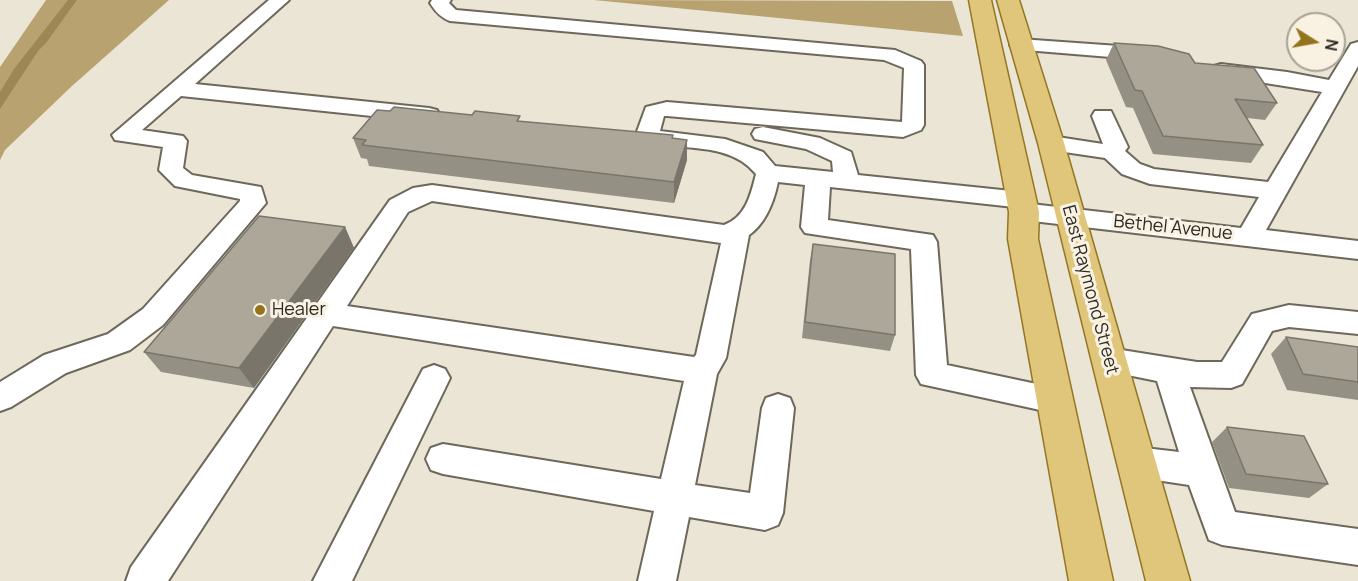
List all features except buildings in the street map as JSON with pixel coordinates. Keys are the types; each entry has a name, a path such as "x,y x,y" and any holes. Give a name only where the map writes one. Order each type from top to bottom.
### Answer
{"main road":[{"path":"980,0 1023,206 1023,239 1090,581"},
{"name":"East Raymond Street","path":"1008,0 1050,143 1168,581"}],"street":[{"path":"0,398 55,364 119,342 153,317 253,202 252,193 184,181 171,170 175,141 123,135 280,0"},
{"path":"442,0 439,3 450,15 888,54 914,65 913,125 903,130 762,125 667,109 654,112 647,137"},
{"path":"1020,45 1168,58"},
{"name":"Bethel Avenue","path":"624,135 717,144 758,164 818,178 1023,206 1070,217 1249,237 1358,48"},
{"path":"1199,67 1287,78 1335,88"},
{"path":"178,88 448,116"},
{"path":"1103,116 1116,147 1112,152"},
{"path":"145,581 399,206 422,194 724,234 736,232 750,220 763,200 758,164 762,125"},
{"path":"762,125 829,149 843,157 847,181"},
{"path":"1050,143 1112,152 1131,169 1150,176 1275,191"},
{"path":"818,178 814,227 924,242 932,375 1054,400"},
{"path":"657,581 702,372 711,358 736,232"},
{"path":"1249,237 1358,250"},
{"path":"325,314 702,372"},
{"path":"1109,360 1197,375 1231,375 1262,322 1289,316 1358,323"},
{"path":"1168,370 1222,528 1358,547"},
{"path":"332,581 434,378"},
{"path":"443,459 765,513 778,408"},
{"path":"1136,462 1202,471"}],"shaded area":[{"path":"46,0 169,0 72,86 5,150 0,160 0,67"},
{"path":"68,0 77,0 38,51 0,109 0,92 14,69"},
{"path":"594,0 952,1 963,36"}],"place":[{"name":"Healer","path":"260,310"}]}
